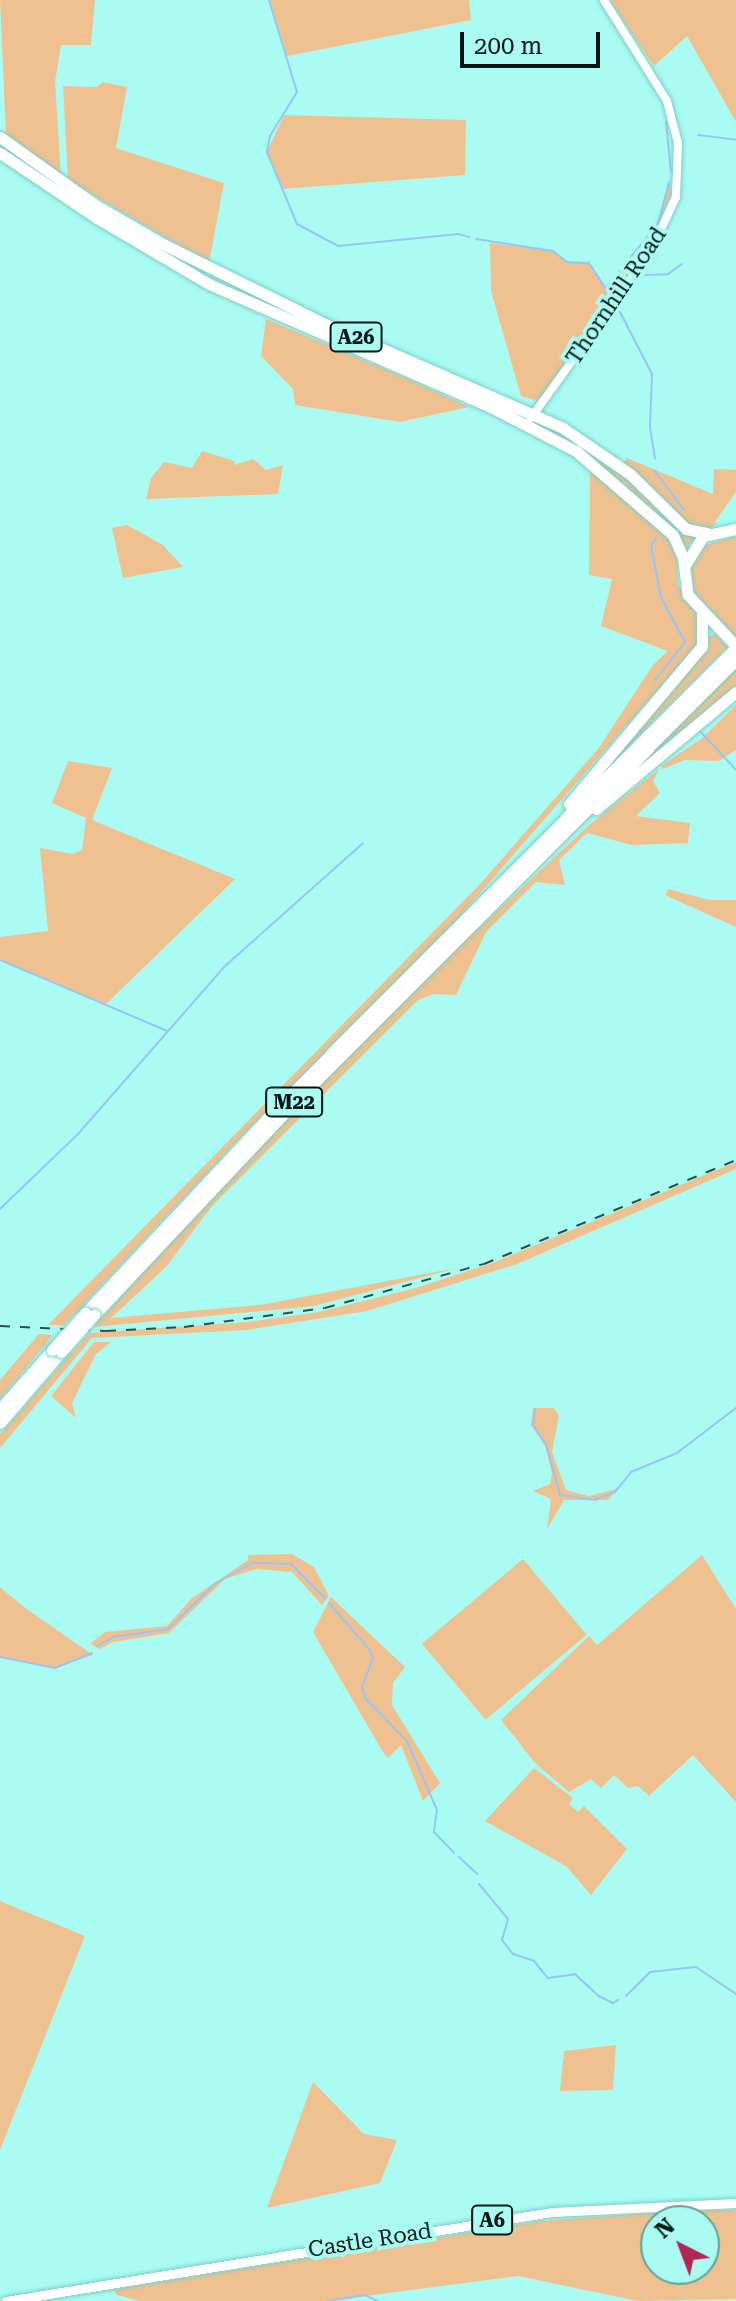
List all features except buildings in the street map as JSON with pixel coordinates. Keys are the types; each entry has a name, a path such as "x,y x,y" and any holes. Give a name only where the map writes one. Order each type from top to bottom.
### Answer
{"highway":[{"name":"A26","path":"0,137 97,218 199,279 530,417 596,448 686,529 707,533"},
{"name":"A26","path":"0,153 320,328 341,345 530,417 576,451 669,530 681,548 687,592 736,647"},
{"path":"684,570 693,547 707,533 736,529"},
{"path":"461,923 695,655 705,635 702,611"},
{"name":"M22","path":"0,1409 277,1108 736,647"},
{"name":"M22","path":"90,1314 285,1112 736,660"},
{"path":"501,895 736,692"},
{"name":"M22","path":"0,1423 56,1351"}],"main road":[{"name":"Castle Road","path":"6,2301 552,2212 736,2203"}],"street":[{"name":"Thornhill Road","path":"530,417 651,251 676,197 678,143 667,101 604,0"}],"shaded area":[{"path":"0,0 95,0 91,45 61,45 55,82 61,176 6,134"},
{"path":"270,0 469,0 471,20 287,56"},
{"path":"609,0 736,0 736,122 687,36 654,66"},
{"path":"103,82 127,87 116,148 224,183 209,263 68,180 63,86 97,87"},
{"path":"284,115 466,120 465,175 282,189 267,152"},
{"path":"669,182 672,192 650,244 538,401 521,396 491,291 490,243 553,251 567,262 589,263 606,287 658,224"},
{"path":"266,319 469,407 400,422 295,405 293,389 261,356"},
{"path":"541,424 558,430 621,473 696,537 685,550 626,485"},
{"path":"202,451 235,461 234,465 253,459 266,470 283,465 278,494 146,499 151,478 164,462 192,468"},
{"path":"627,458 713,494 714,469 736,470 736,492 714,523 719,522 709,529 690,525 624,463"},
{"path":"590,473 597,473 670,538 677,555 678,584 697,615 701,636 695,647 459,917 235,1143 64,1325 48,1325 481,883 598,749 653,665 668,651 601,626 612,579 589,575"},
{"path":"127,525 163,545 183,567 123,578 112,528"},
{"path":"736,536 736,637 694,598 689,572 705,545"},
{"path":"715,634 727,647 599,775 710,636"},
{"path":"736,669 736,685 617,786 647,755"},
{"path":"736,705 736,750 719,761 685,760 663,769 661,766 701,739"},
{"path":"68,761 112,768 92,820 235,879 106,1004 0,960 0,937 48,931 40,848 73,854 82,850 86,818 52,803"},
{"path":"659,769 653,781 660,793 636,816 690,823 688,843 632,845 587,833 559,860 565,885 536,882 486,932 456,995 434,994 418,1000 212,1206 166,1267 111,1318 260,1305 457,1268 314,1306 94,1327 215,1191 416,987 589,825"},
{"path":"669,889 709,900 736,900 736,927 665,895"},
{"path":"736,1162 736,1169 517,1264 367,1311 246,1330 92,1338 0,1448 0,1434 89,1333 247,1322 319,1312 416,1288 495,1262"},
{"path":"39,1334 53,1335 0,1399 0,1380"},
{"path":"94,1342 111,1342 96,1354 72,1403 76,1418 51,1396"},
{"path":"533,1408 554,1408 559,1415 552,1452 566,1490 589,1496 617,1489 608,1500 564,1500 547,1529 551,1499 533,1491 550,1484 552,1473 545,1446 531,1425"},
{"path":"292,1554 314,1567 329,1596 322,1605 292,1572 256,1569 225,1579 169,1633 113,1642 100,1649 90,1644 105,1632 167,1626 192,1598 248,1560 248,1555"},
{"path":"702,1555 736,1609 736,1802 693,1755 649,1796 638,1786 628,1788 614,1775 601,1788 591,1779 569,1792 535,1763 501,1720 589,1636 597,1645"},
{"path":"523,1559 587,1635 486,1720 422,1644"},
{"path":"0,1587 93,1655 55,1668 0,1657"},
{"path":"331,1597 405,1667 393,1683 392,1705 440,1783 423,1801 401,1745 388,1758 383,1752 313,1632"},
{"path":"534,1768 573,1798 569,1804 578,1812 584,1806 627,1849 591,1895 566,1866 485,1821"},
{"path":"0,1901 85,1936 0,2150"},
{"path":"616,2045 613,2090 560,2091 564,2051"},
{"path":"313,2082 364,2134 397,2140 380,2183 267,2208"},
{"path":"720,2210 736,2210 736,2299 638,2301 518,2276 328,2301 140,2301 117,2295 113,2289 541,2221 640,2214 640,2285 720,2285"}],"waterway":[{"path":"269,0 297,92 270,136 267,152 297,224 338,246 458,234 470,237"},
{"path":"666,122 671,171"},
{"path":"698,135 736,140"},
{"path":"606,287 658,224 669,182"},
{"path":"476,239 553,251 567,262 589,263 610,295"},
{"path":"645,275 668,274 682,264"},
{"path":"620,312 652,374 650,427 655,459"},
{"path":"654,470 684,510"},
{"path":"655,680 685,642 661,597 651,546 656,538"},
{"path":"699,730 736,770"},
{"path":"0,1209 78,1134 224,967 363,843"},
{"path":"0,960 167,1031"},
{"path":"535,1409 533,1425 546,1444 560,1495 595,1500 615,1492 631,1472 677,1453 736,1408"},
{"path":"97,1646 113,1637 168,1629 216,1583 252,1563 291,1564 326,1599"},
{"path":"329,1603 369,1649 373,1658 362,1686 365,1698 407,1741 437,1810 434,1832 454,1853"},
{"path":"0,1657 55,1668 92,1653"},
{"path":"459,1857 477,1874"},
{"path":"479,1884 508,1919 502,1940 513,1954 534,1961 548,1978 575,1974 599,1996 613,2003 618,2000"},
{"path":"626,1996 650,1972 696,1967 736,1994"},
{"path":"328,2301 365,2295 378,2301"}],"railway":[{"path":"0,1326 106,1331 184,1327 325,1308 484,1264 736,1160"}]}
